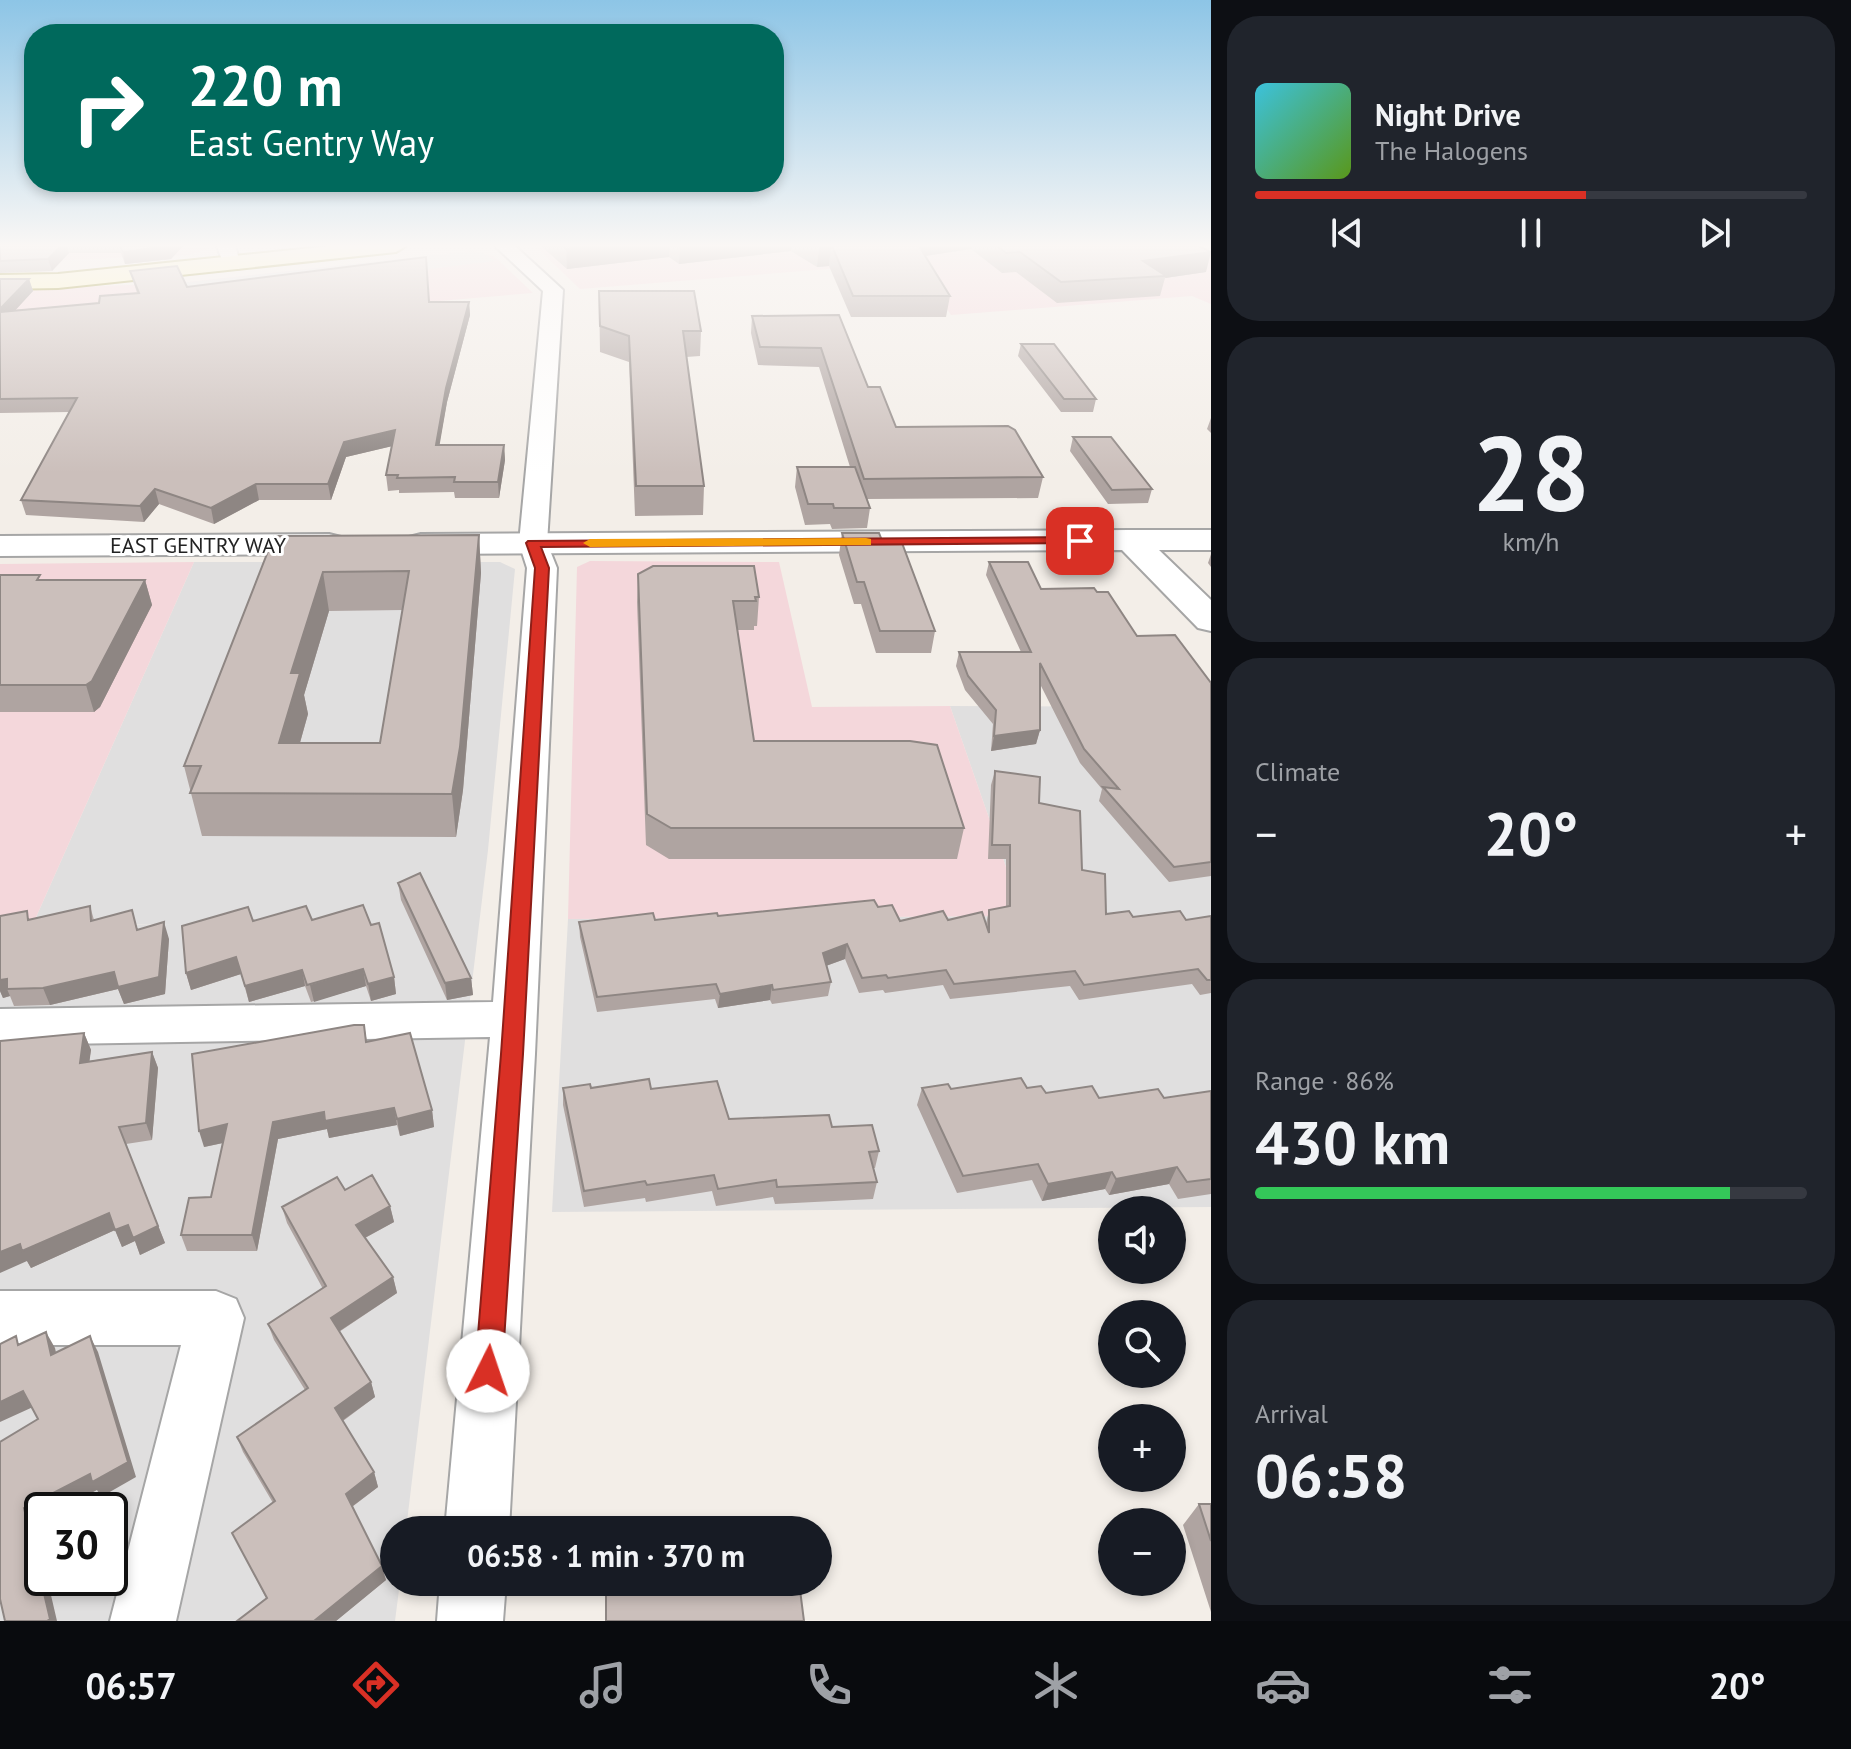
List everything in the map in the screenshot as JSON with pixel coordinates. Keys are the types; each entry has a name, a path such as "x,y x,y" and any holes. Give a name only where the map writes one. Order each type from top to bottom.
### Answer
{"street":[{"path":"478,1516 542,568 533,543 550,322"},
{"path":"1130,540 1211,620"},
{"name":"EAST GENTRY WAY","path":"0,546 1211,540"},
{"path":"0,1027 513,1019"},
{"path":"0,1318 216,1318 143,1621"},
{"path":"470,1621 472,1596"}],"shaded area":[{"path":"10,322 196,322 15,337"},
{"path":"590,561 779,562 812,707 950,706 1023,916 568,919 577,567"},
{"path":"194,562 500,562 515,569 488,850 408,1516 380,1516 380,1596 398,1596 395,1621 0,1621 0,926 174,924 33,924"},
{"path":"194,562 33,924 0,924 0,564"},
{"path":"950,706 1211,707 1211,1207 1186,1207 1186,1196 1098,1196 1098,1208 552,1212 568,919 1023,916"}],"building":[{"path":"0,322 464,322 446,388 436,445 504,445 498,482 454,482 455,477 397,478 398,475 386,475 395,430 344,442 328,484 256,484 211,508 155,489 140,506 21,500 77,398 0,399"},
{"path":"600,322 699,322 701,331 683,331 704,486 636,486 629,336 600,326"},
{"path":"753,322 842,322 868,387 880,387 896,427 1008,426 1015,430 1043,477 864,479 821,348 760,347"},
{"path":"1021,344 1054,344 1096,399 1064,399"},
{"path":"1073,437 1111,437 1152,489 1112,490"},
{"path":"797,467 855,467 870,508 808,504"},
{"path":"842,533 879,533 883,543 902,543 935,631 880,631 864,582 857,582"},
{"path":"479,535 460,747 452,794 190,793 201,766 184,766 274,536","holes":["409,571 380,743 279,743 300,673 291,673 323,572"]},
{"path":"989,562 1028,562 1041,589 1094,588 1097,592 1108,592 1137,636 1175,635 1211,683 1211,862 1174,867 1103,787 1119,789 1084,749 1040,663 1040,730 994,736 996,710 968,676 959,652 1031,652"},
{"path":"653,566 754,566 759,597 755,597 756,601 733,601 754,741 910,741 937,745 964,828 671,828 647,814 638,574"},
{"path":"0,575 40,575 37,580 145,580 92,681 86,685 0,685"},
{"path":"995,771 1040,777 1039,803 1080,811 1082,870 1105,874 1106,914 1129,911 1133,917 1180,911 1186,920 1211,916 1211,980 1207,980 1198,969 1084,985 1075,971 954,984 946,970 888,978 886,975 862,978 847,944 823,953 831,982 773,990 772,985 720,994 716,984 597,997 579,922 653,913 655,920 717,913 718,916 874,900 878,907 892,905 900,921 943,911 948,920 982,912 989,933 989,910 1010,906 1010,845 992,845"},
{"path":"420,873 471,978 445,983 398,883"},
{"path":"363,905 371,925 379,923 394,977 368,984 363,969 307,985 302,970 245,986 236,957 186,973 182,926 248,907 253,921 306,906 312,920"},
{"path":"90,906 91,921 132,910 137,930 164,922 159,977 118,987 114,972 43,988 7,989 7,979 0,980 0,916 27,911 28,920"},
{"path":"364,1025 366,1042 410,1033 432,1110 397,1119 394,1108 325,1121 324,1112 273,1122 252,1235 181,1235 189,1198 211,1197 227,1124 199,1131 192,1054"},
{"path":"84,1033 80,1063 152,1052 146,1123 119,1127 158,1226 133,1238 128,1225 115,1230 109,1213 22,1251 20,1244 0,1252 0,1041"},
{"path":"1021,1078 1027,1088 1041,1086 1046,1093 1092,1086 1099,1098 1158,1089 1164,1098 1211,1091 1211,1179 1187,1182 1177,1167 1116,1179 1112,1172 1048,1184 1038,1164 963,1176 922,1088 948,1084 951,1089"},
{"path":"649,1079 651,1089 717,1081 729,1119 829,1115 832,1127 872,1125 879,1151 869,1152 877,1182 777,1187 776,1180 718,1189 714,1175 647,1185 645,1181 584,1191 563,1088 590,1084 591,1088"},
{"path":"372,1175 390,1206 356,1225 393,1277 331,1318 371,1382 335,1408 374,1472 346,1494 380,1568 314,1621 237,1621 267,1598 232,1533 275,1501 237,1437 308,1388 268,1324 326,1286 282,1207 337,1177 345,1190"},
{"path":"46,1332 51,1355 90,1336 128,1462 92,1482 90,1474 55,1492 24,1492 24,1596 45,1596 50,1619 47,1621 5,1621 0,1599 0,1442 38,1419 23,1391 0,1402 0,1344 16,1336 18,1345"},
{"path":"1199,1504 1211,1504 1211,1541"},
{"path":"606,1596 801,1596 804,1621 606,1621"}],"slow traffic":[{"path":"590,543 866,542"}],"route":[{"path":"488,1371 512,1054 542,568 533,543 1080,541"}]}
